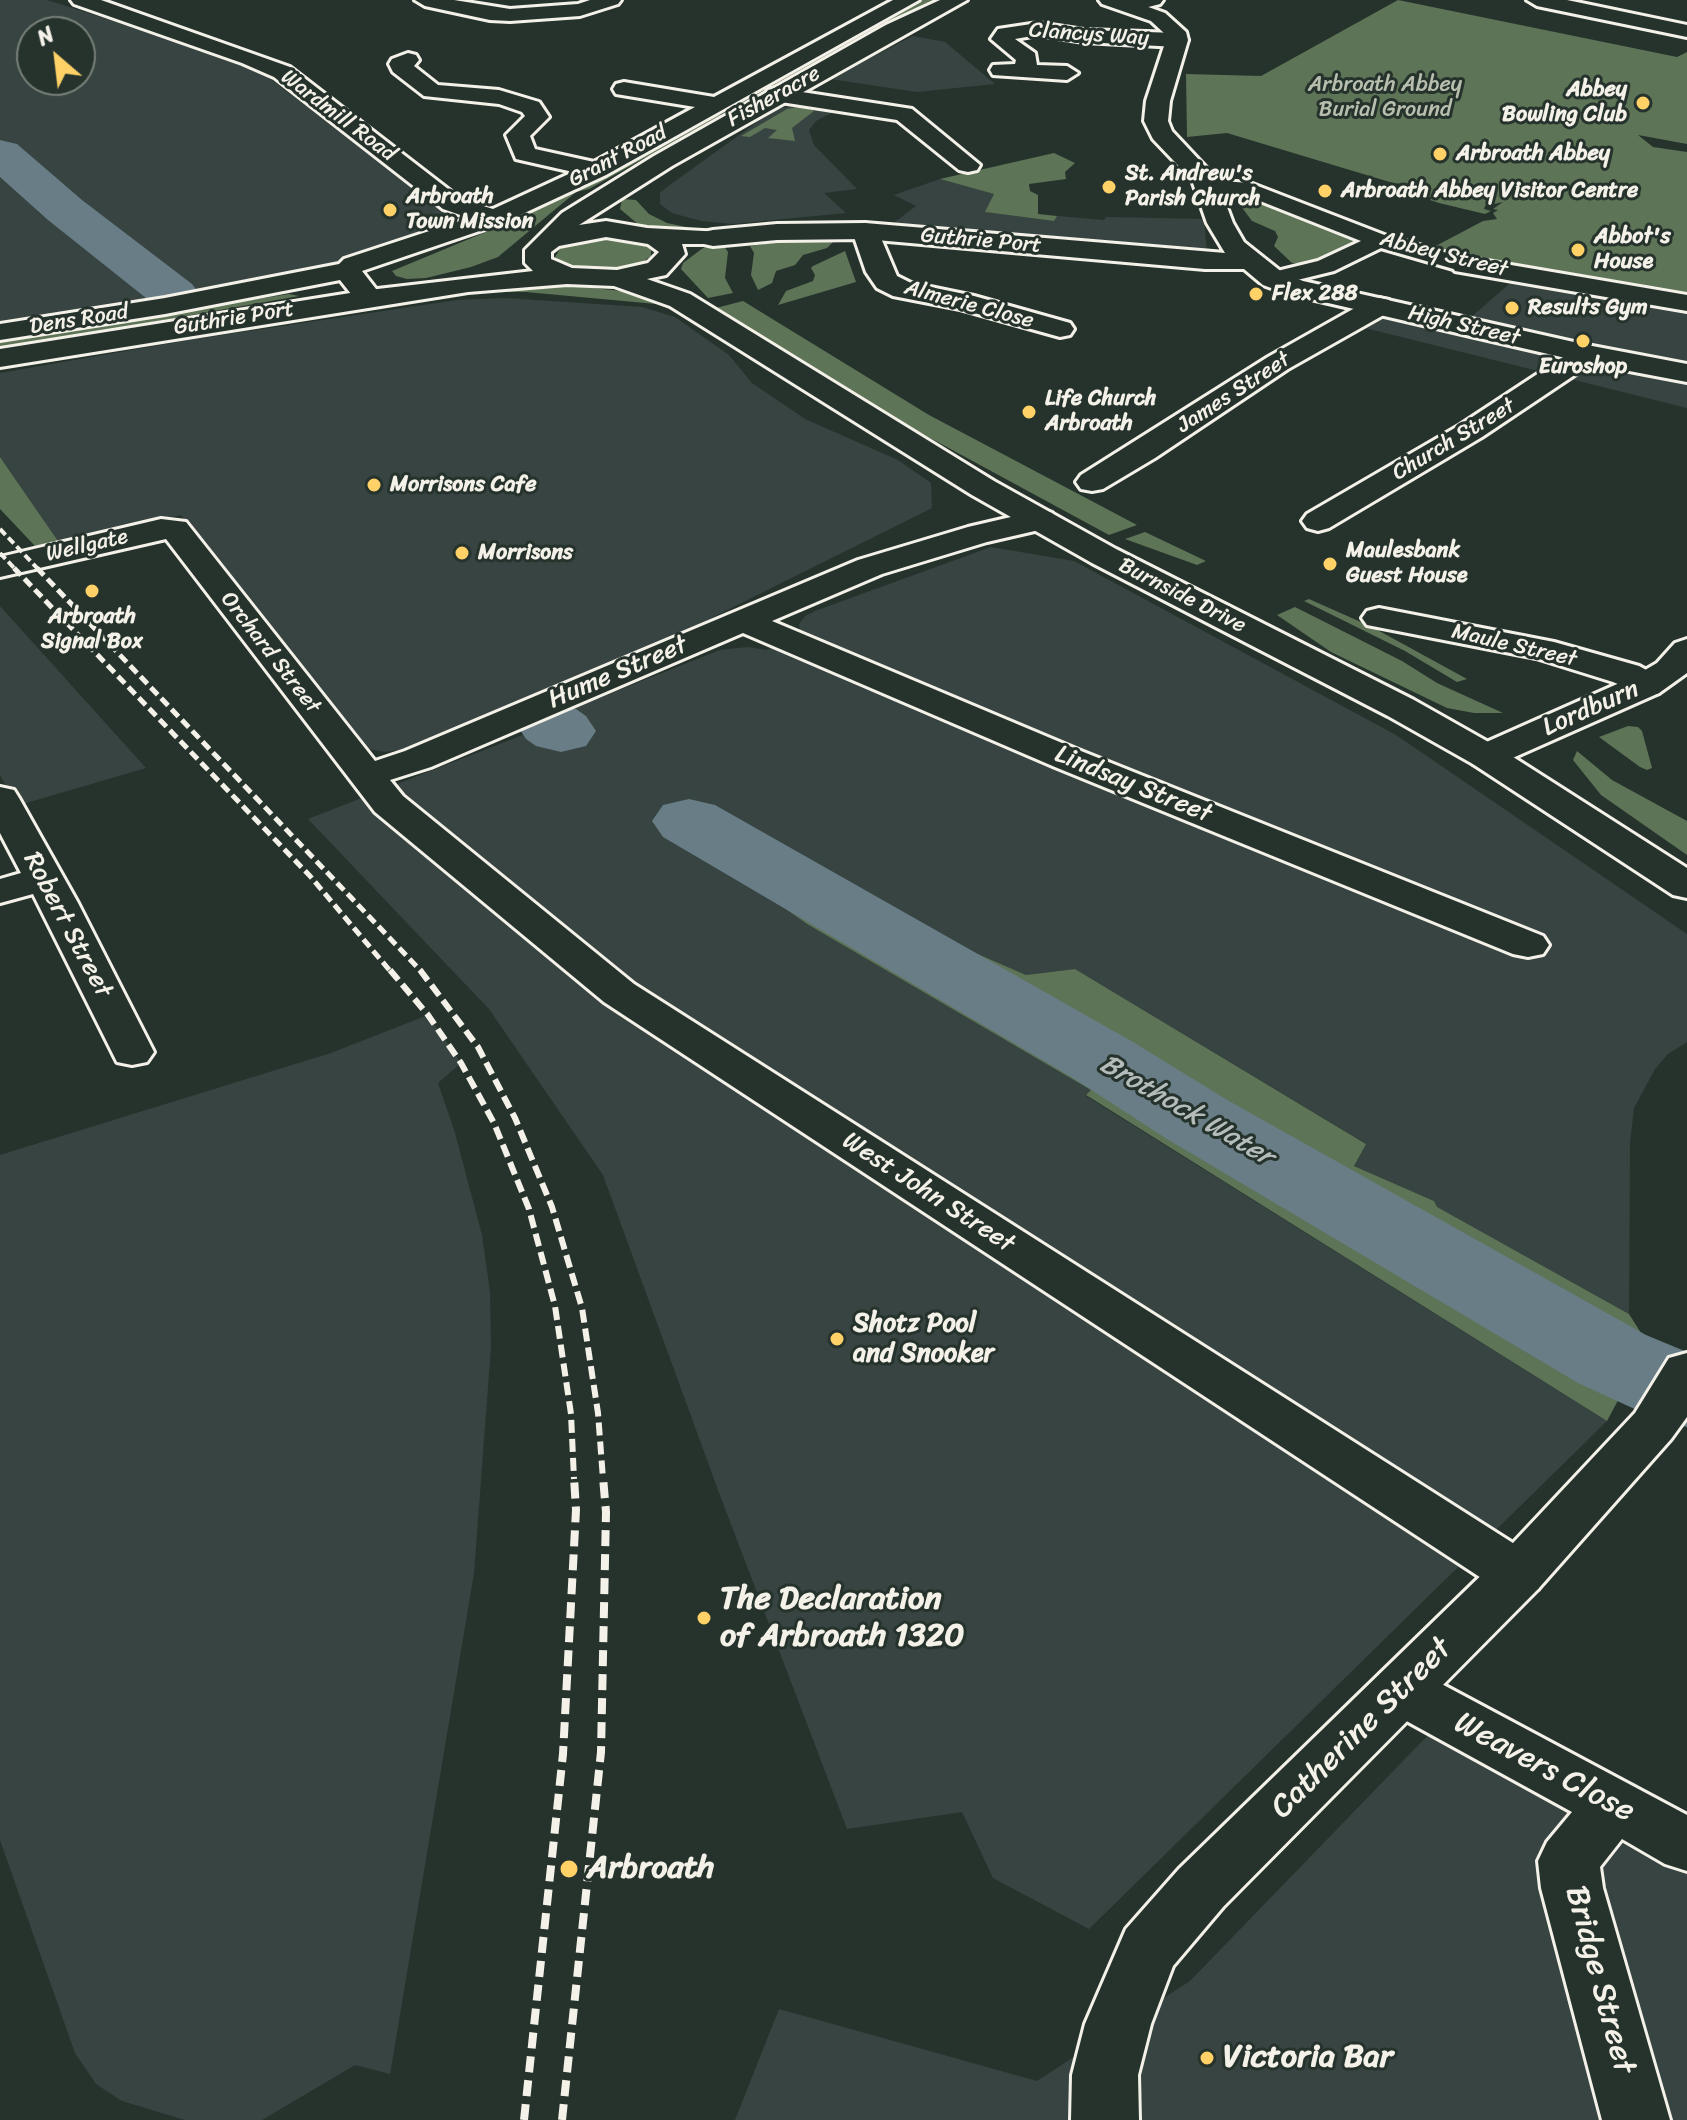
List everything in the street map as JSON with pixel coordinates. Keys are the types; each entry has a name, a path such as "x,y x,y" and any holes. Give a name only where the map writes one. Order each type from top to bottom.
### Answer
{"street":[{"name":"Wardmill Road","path":"81,0 282,72 452,204 494,218"},
{"path":"425,0 490,14 543,16 580,10 611,0"},
{"path":"870,0 905,3"},
{"name":"Fisheracre","path":"544,245 571,218 641,174 894,30 957,0"},
{"path":"1119,3 1153,0"},
{"path":"1537,0 1687,31"},
{"name":"Grant Road","path":"347,271 364,261 406,250 494,218 597,170 905,3"},
{"path":"1119,3 1169,25 1177,40 1158,101 1156,121 1161,134 1206,182"},
{"name":"Clancys Way","path":"1025,71 1026,55 1002,39 1006,34 1038,29 1084,36 1177,40"},
{"path":"441,66 409,67 432,91 508,99 531,107 537,117 518,135 525,154 597,170"},
{"name":"Clancys Way","path":"1001,70 1067,73"},
{"path":"624,89 717,104"},
{"path":"776,95 904,114 978,162 942,171"},
{"name":"Abbey Street","path":"1206,182 1243,187 1379,241 1464,265 1687,303"},
{"name":"High Street","path":"1206,182 1225,235 1248,261 1273,279 1295,287 1587,354 1687,373"},
{"path":"597,203 609,219 639,232"},
{"name":"Guthrie Port","path":"468,284 544,245 585,231 713,238 777,232 865,231 1205,261 1248,261"},
{"name":"Almerie Close","path":"865,231 879,272 887,282 903,290 964,302 1060,329"},
{"name":"Burnside Drive","path":"639,232 671,248 663,265 680,300"},
{"name":"Guthrie Port","path":"0,358 468,284 567,276 617,278 663,265 713,238"},
{"path":"1273,279 1326,266 1379,241"},
{"path":"544,245 538,263 567,276"},
{"path":"347,271 369,298"},
{"name":"Dens Road","path":"0,332 165,306 347,271"},
{"name":"Burnside Drive","path":"617,278 680,300 983,488 1486,756 1687,886"},
{"name":"James Street","path":"1092,482 1278,363 1379,306"},
{"name":"Church Street","path":"1318,521 1483,423 1587,354"},
{"name":"Hume Street","path":"870,567 951,521 983,488"},
{"name":"Hume Street","path":"365,776 418,759 870,567 979,534 1041,520"},
{"name":"Wellgate","path":"0,567 161,529 175,529"},
{"name":"Orchard Street","path":"175,529 365,776"},
{"name":"Maule Street","path":"1379,618 1542,649 1626,674 1672,670"},
{"name":"Lindsay Street","path":"741,620 1068,759 1528,945"},
{"name":"Lordburn","path":"1486,756 1672,670"},
{"name":"West John Street","path":"365,776 389,804 619,993 1518,1574"},
{"name":"Robert Street","path":"0,798 132,1052"},
{"path":"0,891 44,879"},
{"name":"Catherine Street","path":"1105,2120 1105,2075 1118,2024 1148,1949 1201,1888 1518,1574 1653,1426 1675,1395 1687,1371"},
{"name":"Weavers Close","path":"1401,1690 1687,1845"},
{"name":"Bridge Street","path":"1613,1805 1569,1861 1572,1888 1636,2120"}],"shaded area":[{"path":"0,0 47,0 218,54 265,75 461,224 297,274 66,321 0,327"},
{"path":"913,36 945,42 995,84 917,92 830,79"},
{"path":"798,104 837,110 816,121 809,130 814,145 857,189 824,193 846,213 733,224 701,221 672,213 660,204 660,193 667,187 774,110"},
{"path":"940,179 995,194 986,212 1054,221 1057,216 1104,220 1106,217 1204,219 1207,253 891,225 916,206 894,195"},
{"path":"1516,278 1687,311 1687,408 1361,327 1403,304 1470,318"},
{"path":"505,298 642,307 675,317 729,355 752,383 805,419 898,460 931,483 932,508 651,648 430,745 385,752 352,746 181,515 58,541 0,457 0,373 189,340 457,300"},
{"path":"991,547 1074,561 1396,735 1687,934 1687,1042 1668,1054 1655,1069 1634,1108 1630,1143 1629,1314 1436,1207 1434,1201 1354,1166 1365,1143 1075,969 1026,975 971,951 710,809 673,829 807,924 1092,1090 1086,1096 1607,1421 1089,1929 993,1878 962,1812 847,1829 603,1175 489,1009 308,819 525,734 541,746 586,728 579,723 584,720 571,709 720,650 748,647 766,650 801,636 799,624 805,616 815,611"},
{"path":"0,606 146,768 16,806 0,775"},
{"path":"428,1015 461,1063 438,1083 455,1133 482,1235 490,1292 491,1347 474,1573 390,2074 355,2065 262,2120 185,2120 122,2101 96,2084 75,2053 0,1840 0,1155 331,1053"},
{"path":"1463,1699 1687,1850 1687,2120 735,2120 779,2009 1037,2081 1190,1981"}],"green space":[{"path":"919,0 938,0 906,14 738,105 730,104"},
{"name":"Arbroath Abbey Burial Ground","path":"1398,0 1677,57 1687,52 1687,144 1638,135 1653,147 1687,152 1687,294 1578,274 1471,262 1476,259 1430,249 1483,221 1497,219 1493,213 1498,210 1493,209 1503,202 1485,206 1484,209 1491,211 1485,214 1430,200 1433,197 1404,193 1422,190 1421,186 1393,183 1227,133 1187,137 1186,74 1261,76"},
{"path":"803,106 814,111 792,128 795,141 768,138 777,130 765,128 750,137 741,136 787,109"},
{"path":"711,113 722,115 589,189 576,192 498,257 426,278 407,279 396,276 392,271 498,227"},
{"path":"1054,153 1075,163 1065,172 1066,179 1029,184 1030,191 1038,195 1038,214 1057,216 1054,221 985,212 994,194 940,179"},
{"path":"1237,194 1364,241 1311,264 1292,263 1274,246 1278,237 1275,231 1252,221 1240,205"},
{"path":"622,199 636,200 649,214 667,223 705,231 664,230 638,224 620,209"},
{"path":"605,236 646,244 651,256 637,266 609,271 567,267 555,257 562,246 573,241"},
{"path":"791,240 833,242 827,248 803,255 795,265 776,271 772,283 758,290 751,275 754,253 750,246"},
{"path":"722,243 728,252 725,278 733,293 708,298 681,269 683,263 703,248"},
{"path":"845,251 856,282 778,305 786,291 813,281 813,266"},
{"path":"564,285 622,291 667,305 526,292 472,292"},
{"path":"289,294 299,296 0,349 0,340"},
{"path":"743,301 929,415 1137,525 1109,535 838,388 716,308"},
{"path":"0,457 58,541 35,546 0,509"},
{"path":"1145,532 1206,561 1197,565 1125,539"},
{"path":"1309,599 1372,627 1467,679 1457,682 1405,651 1304,601"},
{"path":"1295,607 1402,661 1437,683 1503,713 1474,713 1447,708 1331,652 1277,615"},
{"path":"1628,726 1638,727 1642,731 1652,768 1647,770 1640,767 1599,737"},
{"path":"1577,751 1612,780 1687,821 1687,855 1601,795 1573,760"},
{"path":"710,809 971,951 1026,975 1075,969 1366,1144 1354,1166 1434,1201 1437,1207 1629,1314 1648,1344 1607,1421 1086,1095 1091,1090 807,924 672,829"}],"waterway":[{"name":"Brothock Water","path":"1,154 65,210 174,295"},
{"name":"Brothock Water","path":"551,724 561,731"},
{"name":"Brothock Water","path":"689,821 1612,1359 1687,1392"}],"railway":[{"path":"0,529 39,570"},
{"path":"0,553 16,570"},
{"path":"14,568 310,876 391,972"},
{"path":"37,568 422,972"},
{"path":"390,970 428,1015 461,1063 494,1123 529,1209 555,1306 571,1414 574,1479"},
{"path":"420,970 478,1047 515,1118 552,1207 582,1308 598,1413 603,1479"},
{"path":"524,2120 563,1754 576,1510 574,1477"},
{"path":"562,2120 601,1752 606,1512 603,1477"}],"place":[{"name":"Abbey Bowling Club","path":"1643,103"},
{"name":"Arbroath Abbey","path":"1440,154"},
{"name":"St. Andrew's Parish Church","path":"1109,187"},
{"name":"Arbroath Abbey Visitor Centre","path":"1325,191"},
{"name":"Arbroath Town Mission","path":"390,210"},
{"name":"Abbot's House","path":"1578,250"},
{"name":"Flex 288","path":"1256,294"},
{"name":"Results Gym","path":"1512,308"},
{"name":"Euroshop","path":"1583,341"},
{"name":"Life Church Arbroath","path":"1029,412"},
{"name":"Morrisons Cafe","path":"374,485"},
{"name":"Morrisons","path":"462,553"},
{"name":"Maulesbank Guest House","path":"1330,564"},
{"name":"Arbroath Signal Box","path":"92,591"},
{"name":"Shotz Pool and Snooker","path":"837,1339"},
{"name":"The Declaration of Arbroath 1320","path":"704,1618"},
{"name":"Arbroath","path":"569,1869"},
{"name":"Victoria Bar","path":"1207,2058"}]}
